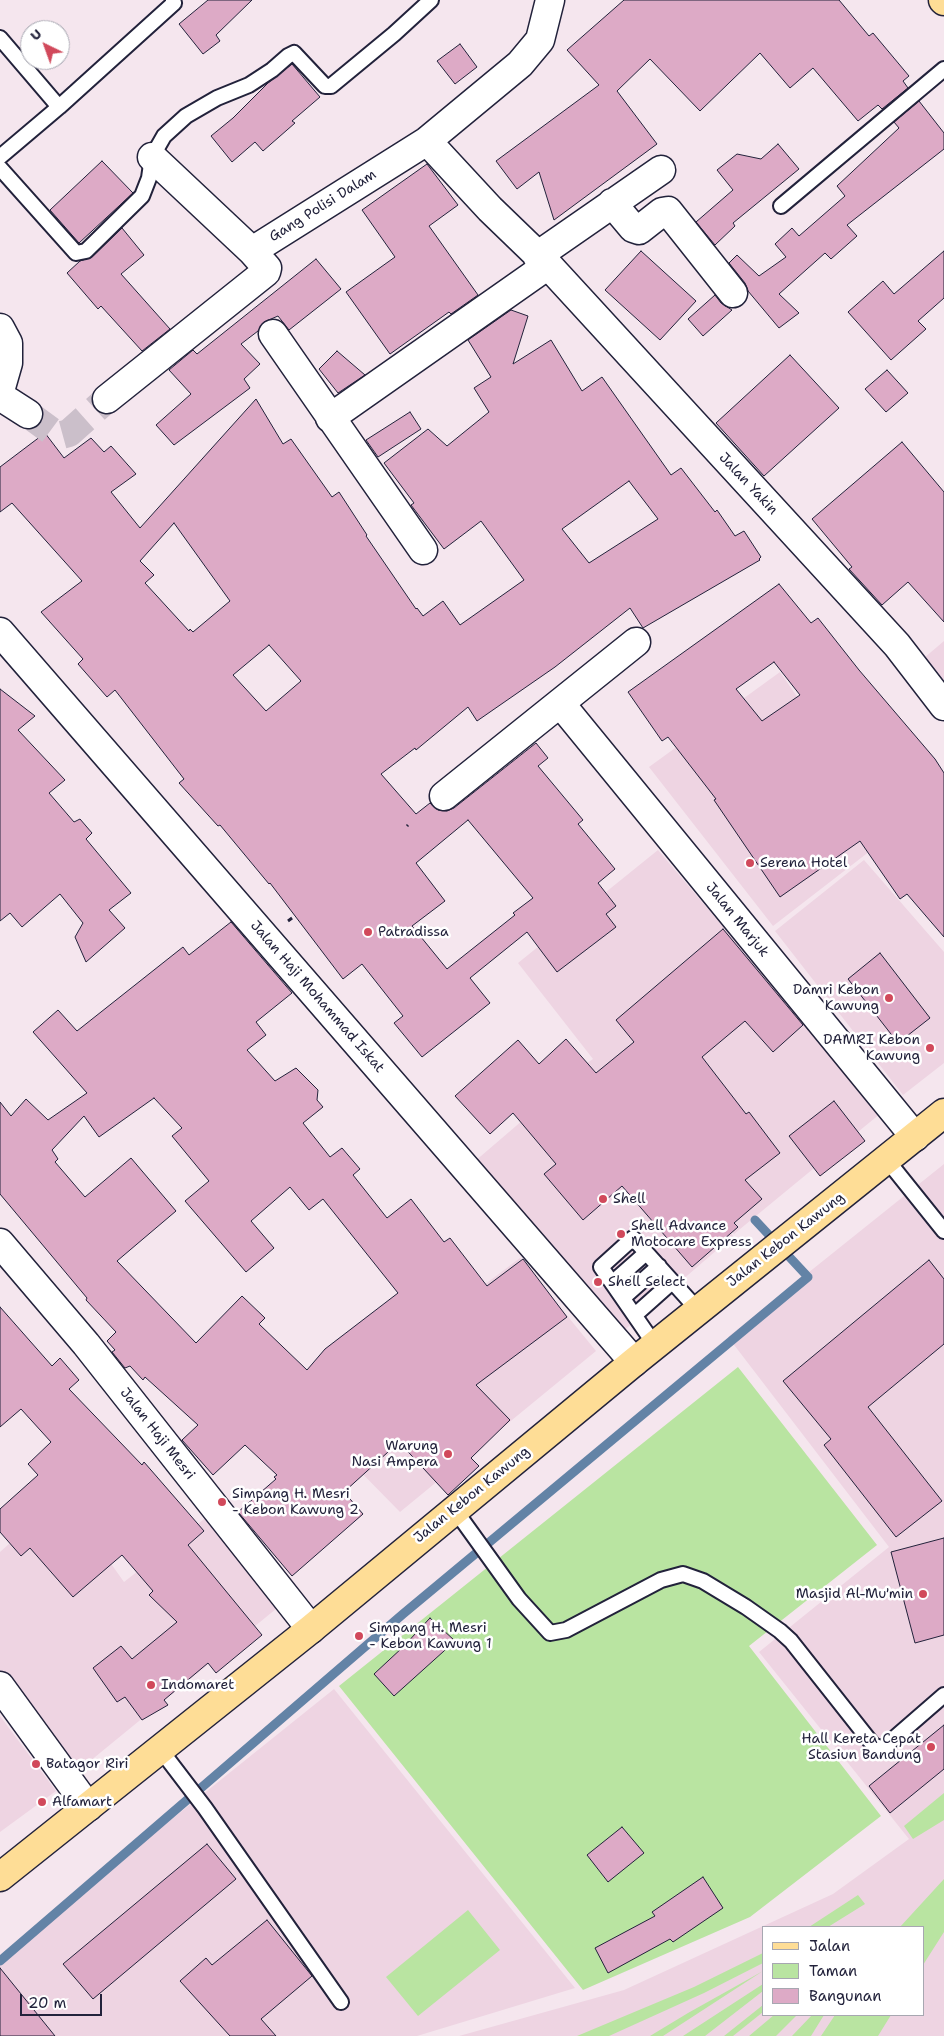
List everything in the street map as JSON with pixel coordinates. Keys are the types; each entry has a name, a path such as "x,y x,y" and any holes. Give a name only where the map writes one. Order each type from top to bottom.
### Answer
{"main road":[{"name":"Jalan Kebon Kawung","path":"0,1877 311,1629 634,1362 944,1113"}],"street":[{"name":"Gang Polisi Dalam","path":"252,251 427,141 520,64 540,40 550,0"},
{"name":"Jalan Yakin","path":"427,141 542,261 896,645 944,706"},
{"path":"107,399 266,272 267,268 252,251 152,157"},
{"path":"330,418 542,261 612,203 661,170"},
{"path":"612,203 638,230 662,212 668,212 733,293"},
{"path":"0,328 8,343 8,363 0,391"},
{"path":"273,334 422,550"},
{"path":"0,396 28,414"},
{"name":"Jalan Haji Mohammad Iskat","path":"0,632 634,1362"},
{"path":"444,796 636,642"},
{"name":"Jalan Marjuk","path":"560,703 915,1137"},
{"name":"Jalan Haji Mesri","path":"0,1242 86,1344 311,1629"},
{"path":"0,1686 88,1807"}],"lane":[{"path":"0,157 59,107 174,3 173,0"},
{"path":"0,168 76,254 86,250 142,196 150,178 152,157 164,136 186,116 218,98 249,85 294,53 324,86 331,86 394,34 431,0"},
{"path":"0,38 59,107"},
{"path":"781,206 944,69"},
{"path":"887,1160 944,1231"},
{"path":"655,1345 601,1267 633,1238 698,1310"},
{"path":"612,1283 646,1253"},
{"path":"623,1298 659,1266"},
{"path":"635,1315 672,1282"},
{"path":"455,1510 518,1599 550,1633 566,1630 661,1580 683,1574 703,1581 746,1607 780,1631 791,1641 874,1746 883,1748 944,1695"},
{"path":"160,1749 206,1808 340,2002"}],"shaded area":[{"path":"944,641 944,684 924,658"},
{"path":"780,672 892,834 773,926 649,767"},
{"path":"658,850 881,1113 734,1234 587,1063 593,1059 518,963"},
{"path":"864,860 944,952 944,1063 903,1095 775,931"},
{"name":"Shell","path":"586,1066 733,1236 621,1333 474,1162"},
{"path":"944,1164 944,2036 459,2036 624,1990 762,1927 762,2016 924,2016 924,1926 763,1926 833,1894 909,1839 759,1652 889,1547 728,1337"},
{"path":"520,1258 596,1351 400,1512 290,1400 384,1360"},
{"path":"59,1499 102,1551 124,1582 208,1516 282,1604 73,1775 0,1672 0,1552"},
{"path":"334,1689 575,1988 417,2036 27,2036 0,2001 0,1957"},
{"path":"0,1716 56,1791 0,1832"}],"green space":[{"path":"738,1367 877,1545 749,1646 881,1816 750,1917 583,1990 339,1686"},
{"path":"944,1793 944,1820 913,1839 904,1826"},
{"path":"944,1879 944,1932 924,1963 924,1926 901,1926"},
{"path":"858,1895 865,1904 830,1926 811,1926"},
{"path":"468,1910 500,1950 418,2016 386,1977"},
{"path":"762,1953 762,1964 704,1993 609,2036 577,2036 694,1987"},
{"path":"762,1972 663,2036 650,2036"},
{"path":"762,1985 762,1992 705,2036 683,2036"},
{"path":"762,2006 762,2013 733,2036 724,2036"},
{"path":"773,2016 796,2016 776,2036 749,2036"},
{"path":"811,2016 823,2016 811,2036 792,2036"},
{"path":"834,2016 890,2016 878,2036 821,2036"}],"building":[{"path":"208,0 252,0 216,35 220,41 203,54 179,24"},
{"path":"624,0 839,0 869,36 873,33 909,76 903,81 908,88 882,109 878,105 858,121 813,68 790,88 760,53 700,111 650,59 617,91 657,144 554,220 539,172 517,189 496,161 599,85 567,50"},
{"path":"460,44 477,67 455,84 437,61"},
{"path":"292,64 320,97 292,121 295,123 263,151 255,142 232,162 211,136 233,118 268,83"},
{"path":"919,101 944,133 944,149 847,225 857,236 831,259 825,253 779,294 799,313 779,328 748,291 745,283 729,263 737,255 759,276 786,257 775,244 792,228 799,236 845,196 837,186 899,128 894,122"},
{"path":"778,144 799,169 733,223 735,226 715,245 696,222 733,190 717,170 737,154 761,159"},
{"path":"102,161 133,193 79,243 50,210"},
{"path":"427,164 458,205 429,226 478,295 451,314 449,312 390,354 346,292 395,257 362,210"},
{"path":"122,228 144,255 121,274 170,329 142,351 101,306 98,309 67,273 80,261 92,257"},
{"path":"641,251 696,301 660,340 605,290"},
{"path":"944,251 944,298 918,321 926,329 891,360 848,312 883,281 894,294"},
{"path":"316,259 341,289 289,330 278,316 264,322 258,331 241,344 260,364 244,379 250,388 174,445 156,425 191,394 169,370 193,350 197,354"},
{"path":"715,295 721,303 732,310 703,336 688,319"},
{"path":"511,310 528,316 513,364 551,340 582,391 602,377 671,475 681,468 715,512 717,510 735,536 744,531 761,557 760,560 643,628 630,608 555,667 477,721 468,707 416,750 415,748 381,774 416,814 430,803 438,810 447,811 454,808 536,743 548,758 538,766 583,820 578,824 615,869 598,883 616,906 606,914 616,927 557,972 527,932 470,978 490,1003 422,1057 394,1023 403,1016 362,964 343,979 270,883 220,825 218,826 179,783 184,779 115,690 107,697 78,664 83,659 41,612 82,581 12,503 0,512 0,467 45,433 64,458 91,438 104,452 111,446 136,474 111,492 140,528 256,399 283,444 291,439 332,497 339,492 366,536 416,609 423,616 443,601 460,625 524,580 481,521 444,549 411,505 414,503 384,463 428,429 447,446 489,412 474,388 491,377 468,340","holes":["629,481 658,519 589,563 562,529","174,523 230,601 193,632 190,629 189,631 145,583 154,575 140,561","269,645 301,681 266,711 233,675","468,820 533,898 513,913 515,915 447,969 412,926 445,901 416,863"]},
{"path":"337,351 365,375 338,393 319,369"},
{"path":"790,355 839,408 764,476 716,423"},
{"path":"887,370 908,393 886,412 865,389"},
{"path":"410,412 421,429 378,457 366,440"},
{"path":"902,442 944,492 944,622 908,582 882,605 849,569 852,567 812,519"},
{"path":"779,584 811,623 818,618 859,670 935,759 944,773 944,937 907,894 900,899 860,841 780,897 714,800 716,799 668,737 662,741 628,692","holes":["774,662 800,695 762,721 736,689"]},
{"path":"0,689 35,716 18,730 65,780 49,793 74,822 80,819 92,833 86,839 131,893 109,910 125,928 86,962 75,937 83,923 60,894 22,927 10,913 0,921"},
{"path":"231,922 292,993 256,1022 266,1035 247,1050 275,1081 296,1068 318,1090 317,1100 323,1107 303,1123 330,1157 342,1148 360,1169 353,1175 387,1218 411,1199 444,1242 450,1238 487,1286 523,1259 567,1317 476,1385 510,1420 471,1458 479,1466 448,1495 399,1442 344,1492 363,1514 292,1576 238,1512 276,1479 274,1477 277,1475 245,1445 213,1475 182,1440 198,1425 145,1377 143,1380 130,1366 125,1368 112,1352 115,1350 107,1341 116,1332 86,1300 87,1298 0,1194 0,1102 11,1116 26,1099 48,1120 87,1093 33,1032 58,1010 77,1031 183,947 189,955","holes":["154,1098 182,1128 172,1136 209,1181 185,1201 246,1272 274,1248 251,1221 290,1187 309,1210 323,1199 398,1293 325,1349 307,1370 259,1324 265,1318 242,1296 196,1343 117,1261 176,1211 131,1158 85,1197 55,1162 58,1159 52,1150 84,1116 99,1137"]},
{"path":"723,929 803,1025 773,1052 745,1021 702,1057 746,1114 749,1112 780,1153 745,1180 762,1199 734,1223 738,1227 692,1267 622,1186 583,1220 544,1174 556,1164 513,1113 490,1134 455,1096 518,1040 539,1064 566,1039 596,1073 634,1042 616,1020"},
{"name":"Damri Kebon Kawung","path":"880,953 930,1018 898,1043 848,979"},
{"path":"834,1101 865,1141 820,1176 789,1136"},
{"path":"929,1260 944,1279 944,1344 868,1407 942,1501 896,1537 824,1445 831,1439 783,1381"},
{"path":"0,1307 52,1366 60,1358 79,1380 69,1389 142,1465 144,1462 204,1531 188,1545 262,1635 216,1673 208,1663 164,1700 168,1705 142,1720 125,1697 117,1702 93,1668 121,1646 132,1659 177,1622 149,1595 153,1591 122,1555 73,1597 30,1548 21,1556 0,1532 0,1509 38,1475 28,1464 51,1442 21,1409 0,1427"},
{"name":"Masjid Al-Mu'min","path":"944,1538 944,1635 915,1643 891,1552"},
{"path":"430,1618 454,1640 394,1696 374,1674"},
{"name":"Hall Kereta Cepat Stasiun Bandung","path":"944,1725 944,1769 890,1813 869,1786"},
{"path":"622,1827 644,1853 608,1882 587,1855"},
{"path":"207,1844 236,1879 93,1999 63,1964"},
{"path":"703,1877 723,1908 673,1942 670,1939 608,1973 595,1948 655,1916 652,1912"},
{"path":"267,1920 312,1976 261,2019 276,2036 230,2036 180,1981 206,1958 212,1965"},
{"path":"0,1968 55,2036 0,2036"}],"waterway":[{"path":"0,1961 403,1614 808,1277 755,1220"}],"tunnel":[{"path":"28,414 58,436 69,433 107,399"}],"place":[{"name":"Serena Hotel","path":"750,863"},
{"name":"Patradissa","path":"368,932"},
{"name":"Damri Kebon Kawung","path":"889,998"},
{"name":"DAMRI Kebon Kawung","path":"930,1048"},
{"name":"Shell","path":"603,1199"},
{"name":"Shell Advance Motocare Express","path":"621,1234"},
{"name":"Shell Select","path":"598,1282"},
{"name":"Warung Nasi Ampera","path":"448,1454"},
{"name":"Simpang H. Mesri - Kebon Kawung 2","path":"222,1502"},
{"name":"Masjid Al-Mu'min","path":"923,1594"},
{"name":"Simpang H. Mesri - Kebon Kawung 1","path":"359,1636"},
{"name":"Indomaret","path":"151,1685"},
{"name":"Hall Kereta Cepat Stasiun Bandung","path":"931,1747"},
{"name":"Batagor Riri","path":"36,1764"},
{"name":"Alfamart","path":"42,1802"}]}
